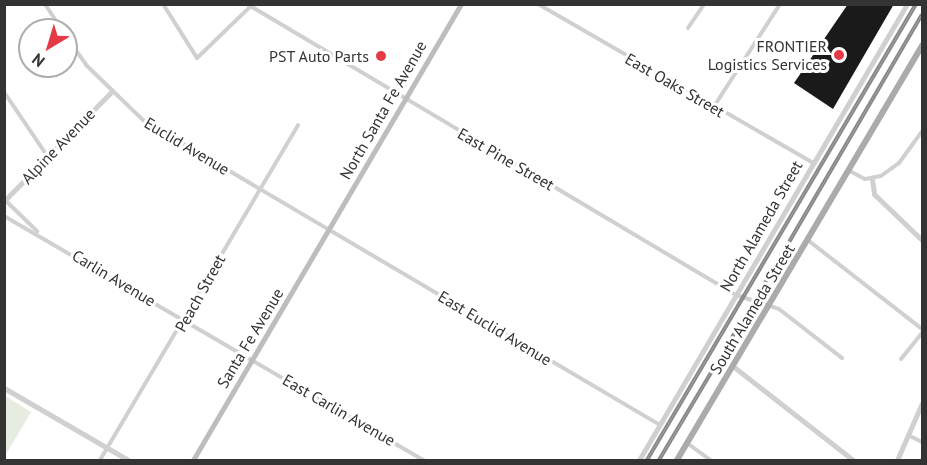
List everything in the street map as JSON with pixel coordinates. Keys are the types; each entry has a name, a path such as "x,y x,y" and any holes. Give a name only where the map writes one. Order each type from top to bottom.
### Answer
{"main road":[{"name":"North Santa Fe Avenue","path":"329,230 461,4"},
{"path":"848,170 922,45"},
{"name":"South Alameda Street","path":"677,460 734,367 848,170"},
{"name":"Santa Fe Avenue","path":"193,460 329,230"}],"street":[{"path":"45,4 54,18"},
{"path":"163,4 197,58 250,6"},
{"name":"East Oaks Street","path":"538,4 713,108 813,163"},
{"path":"688,28 704,4"},
{"path":"713,108 780,4"},
{"name":"North Alameda Street","path":"639,460 907,4"},
{"name":"East Pine Street","path":"250,6 736,295 770,305 842,358"},
{"name":"Euclid Avenue","path":"78,50 112,91 143,120 329,230"},
{"name":"Alpine Avenue","path":"5,201 112,91"},
{"path":"4,92 48,157"},
{"name":"Peach Street","path":"100,460 298,125"},
{"path":"872,179 898,163 922,131"},
{"path":"848,170 872,179"},
{"path":"872,179 874,195 922,240"},
{"path":"5,201 40,234"},
{"name":"Carlin Avenue","path":"4,216 40,234 253,360"},
{"name":"East Euclid Avenue","path":"329,230 660,425"},
{"path":"808,241 922,331 901,359"},
{"name":"East Carlin Avenue","path":"253,360 424,460"},
{"path":"734,367 854,460"},
{"path":"4,388 128,460"},
{"path":"897,460 922,403"},
{"path":"908,435 922,442"},
{"path":"687,443 710,460"}],"shaded area":[{"path":"5,396 31,412 5,456"}],"building":[{"name":"FRONTIER Logistics Services","path":"848,4 894,4 833,109 794,83"}],"railway":[{"path":"647,460 916,4"},
{"path":"761,290 922,15"},
{"path":"659,460 749,309"}],"place":[{"name":"FRONTIER Logistics Services","path":"839,55"},
{"name":"PST Auto Parts","path":"381,56"}]}
